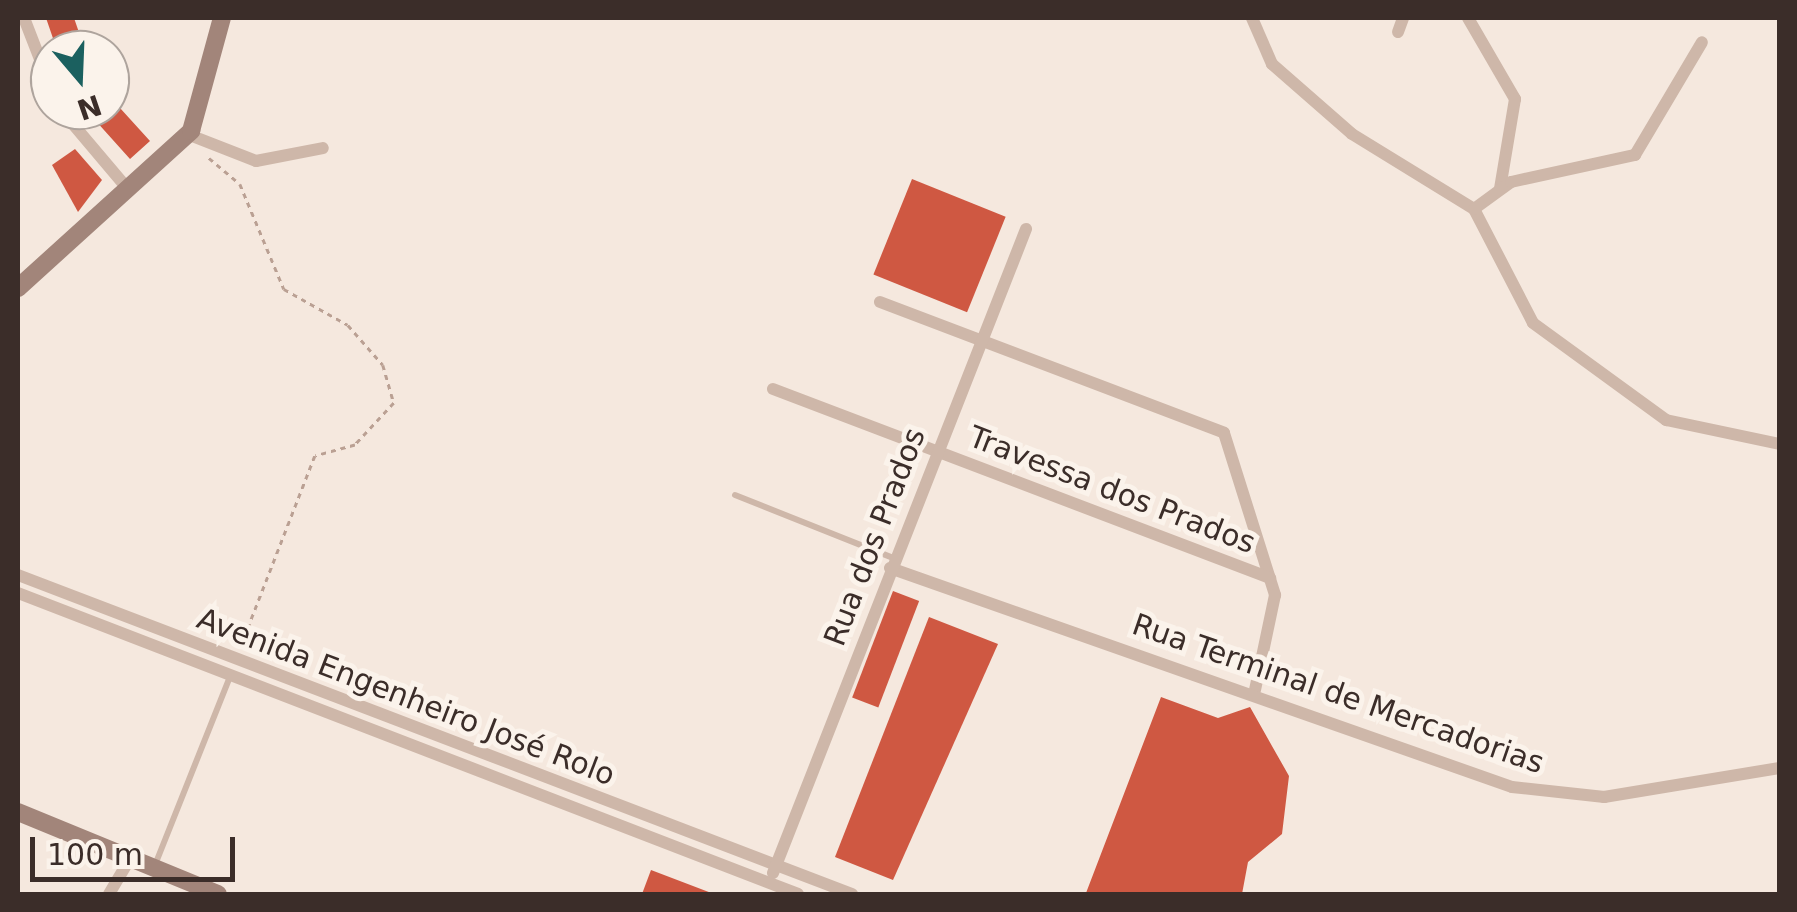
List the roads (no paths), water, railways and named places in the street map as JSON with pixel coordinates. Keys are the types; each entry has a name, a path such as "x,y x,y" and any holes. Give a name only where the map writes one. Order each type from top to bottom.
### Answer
{"street":[{"path":"18,288 128,188 195,139 222,18"},
{"path":"1252,18 1272,64 1352,134 1474,209 1532,323 1666,420 1780,444"},
{"path":"1398,32 1404,18"},
{"path":"1468,18 1515,99 1499,191"},
{"path":"1474,209 1499,191 1635,155 1702,42"},
{"path":"78,130 128,188"},
{"path":"195,139 256,161 323,148"},
{"name":"Rua dos Prados","path":"776,865 891,563 1026,229"},
{"path":"880,302 1224,433 1276,595 1255,690"},
{"name":"Travessa dos Prados","path":"773,389 1270,578"},
{"name":"Rua Terminal de Mercadorias","path":"891,563 1255,690 1458,770 1554,795 1604,797 1780,768"},
{"name":"Avenida Engenheiro José Rolo","path":"18,575 852,894"},
{"name":"Avenida Engenheiro José Rolo","path":"18,593 798,894"},
{"path":"18,812 218,894"},
{"path":"109,894 131,857"},
{"path":"769,883 776,865"}],"lane":[{"path":"735,495 891,563"},
{"path":"154,867 230,676"}]}
